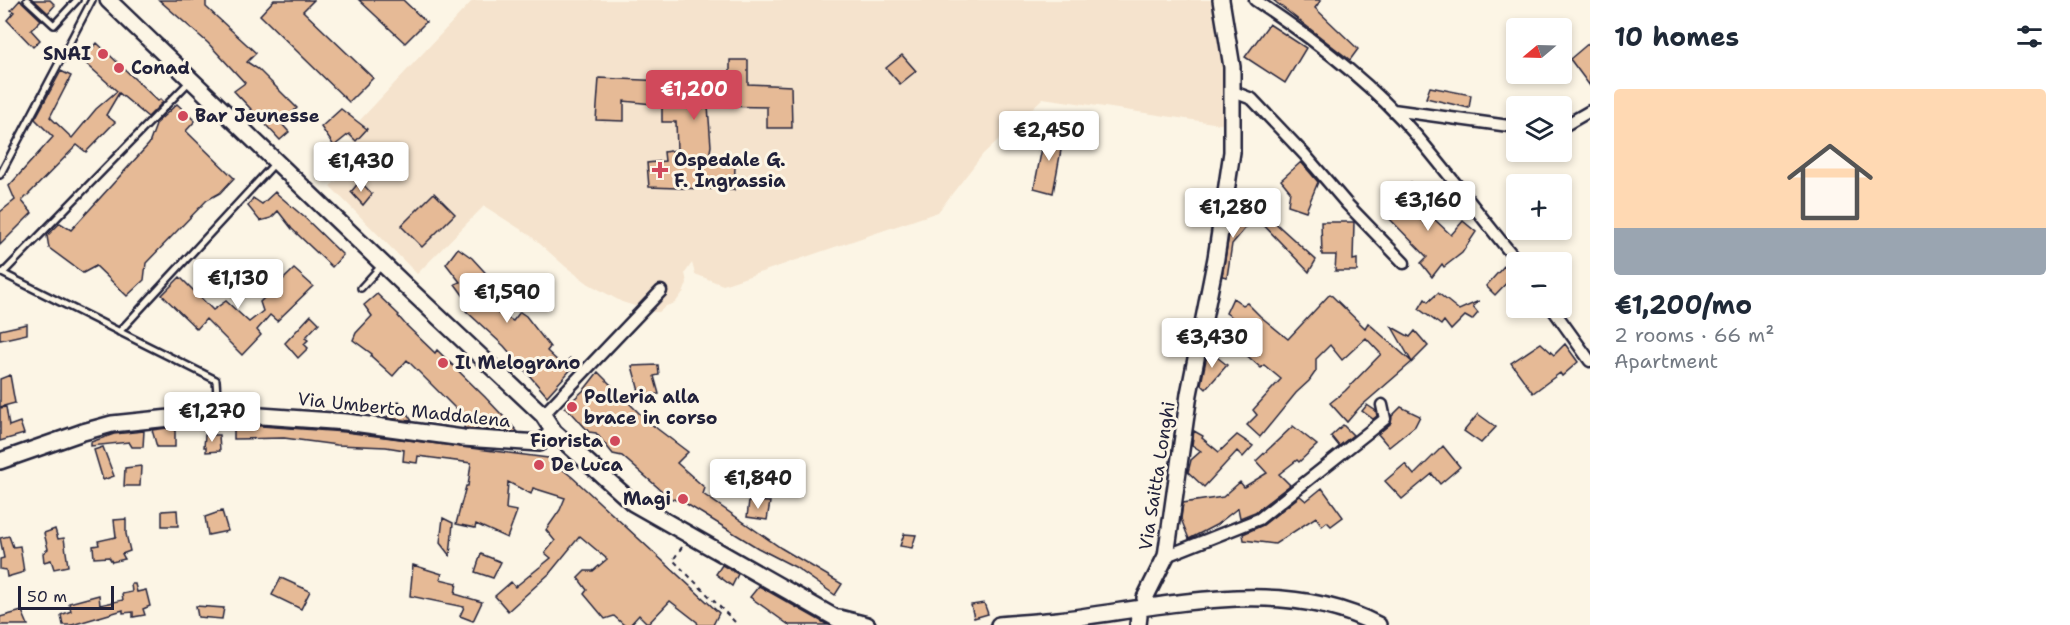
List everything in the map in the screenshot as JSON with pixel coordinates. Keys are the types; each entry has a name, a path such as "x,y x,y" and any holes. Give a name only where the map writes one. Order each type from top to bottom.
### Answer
{"main road":[{"path":"108,0 543,415 554,432 633,503 843,621 867,625"},
{"name":"Via Saitta Longhi","path":"1145,598 1166,556 1190,394 1214,268 1232,153 1232,67 1221,0"},
{"name":"Via Umberto Maddalena","path":"0,461 112,424 218,413 346,422 463,438 540,443 554,432"},
{"path":"999,625 1058,620 1131,608 1267,598 1345,610 1378,625"},
{"path":"1040,625 1058,620"}],"street":[{"path":"1255,0 1322,48 1393,110 1510,252"},
{"path":"1232,91 1252,99 1404,263"},
{"path":"1393,110 1506,127"},
{"path":"1572,121 1590,111"},
{"path":"543,415 661,291"},
{"path":"1559,318 1590,361"},
{"path":"1166,556 1259,519 1385,419 1382,405"}],"lane":[{"path":"27,0 54,25 77,0"},
{"path":"0,176 92,0"},
{"path":"191,79 2,272 216,380 218,413"},
{"path":"119,332 277,161"},
{"path":"361,288 383,264"}],"path":[{"path":"673,560 738,625"}],"shaded area":[{"name":"Ospedale G. F. Ingrassia","path":"473,0 1213,0 1222,33 1227,125 1043,98 983,154 938,212 723,285 695,274 692,263 685,273 687,283 684,291 675,303 659,312 649,312 643,307 622,302 589,284 531,236 484,206 417,274 330,186 368,155 346,135"}],"building":[{"path":"20,0 41,20 31,30 40,40 33,47 7,20 14,12 11,10"},
{"path":"34,0 50,0 55,5 48,13"},
{"path":"159,0 206,0 206,7 256,53 247,62 258,69 297,108 281,123 289,132 280,140 234,91 245,83 208,43"},
{"path":"274,0 314,0 303,11 373,78 349,102 260,15"},
{"path":"359,0 403,0 426,22 405,43"},
{"path":"1273,0 1321,0 1315,8 1358,49 1350,60"},
{"path":"1269,24 1306,48 1285,83 1245,57"},
{"path":"1590,42 1590,86 1572,62 1572,57"},
{"path":"97,43 158,101 160,99 163,102 148,117 119,93 106,115 115,122 86,152 77,145 22,201 32,213 0,245 0,212 15,200 9,186 53,137 35,119 61,71 71,76 50,117 72,138 96,109 117,91 82,60"},
{"path":"902,55 916,71 900,84 886,68"},
{"path":"730,60 748,60 748,84 791,86 792,128 767,128 767,107 708,106 711,146 708,163 735,166 734,190 649,187 647,163 665,161 664,152 677,150 676,122 662,122 662,105 624,101 624,121 596,120 599,78 730,84"},
{"path":"1430,87 1471,95 1469,108 1426,98"},
{"path":"177,104 195,121 186,131 234,178 220,193 207,200 146,263 144,280 127,296 96,266 83,273 49,248 47,236 60,223 71,230 149,144 155,124"},
{"path":"341,109 367,129 356,141 349,134 334,146 321,127"},
{"path":"1045,133 1064,134 1053,193 1034,188"},
{"path":"1301,162 1318,182 1306,211 1288,205 1290,191 1281,180"},
{"path":"360,181 372,194 363,205 351,192"},
{"path":"1411,182 1422,190 1406,204 1425,224 1433,218 1451,235 1463,221 1476,232 1462,253 1444,267 1442,264 1432,277 1421,263 1427,257 1383,212"},
{"path":"275,192 343,255 332,267 292,229 278,211 271,218 260,221 248,206 253,198 262,204"},
{"path":"434,193 455,214 422,247 401,226"},
{"path":"1259,208 1316,260 1309,272 1253,214"},
{"path":"1233,211 1248,225 1232,244 1227,277 1222,276"},
{"path":"1321,222 1354,222 1353,260 1357,259 1357,271 1335,271 1336,255 1322,255"},
{"path":"458,248 472,258 494,282 498,279 509,290 490,309 513,321 520,312 526,316 550,347 547,351 562,365 570,358 575,365 547,396 504,346 466,311 471,306 455,284 460,282 446,264"},
{"path":"1504,266 1506,268 1506,283 1495,295 1486,286"},
{"path":"294,269 313,286 277,321 270,315 257,330 261,335 242,355 206,319 197,329 162,295 180,277 213,310 226,301 249,322 263,311 260,302"},
{"path":"1438,293 1459,310 1479,301 1473,307 1478,313 1472,320 1465,316 1451,330 1444,321 1441,325 1419,309 1425,299 1428,302"},
{"path":"377,294 435,353 437,350 518,432 464,428 465,418 407,360 393,376 371,356 372,354 353,340 356,333 372,316 364,305"},
{"path":"1330,294 1365,328 1368,323 1412,362 1359,408 1347,422 1330,403 1381,354 1366,338 1342,360 1330,345 1316,359 1316,371 1309,381 1296,393 1260,437 1247,425 1257,415 1253,410 1281,379 1264,365 1261,368 1235,345 1246,327 1226,313 1233,298 1243,305 1247,303 1288,339"},
{"path":"311,315 319,323 305,338 308,340 304,344 308,348 298,358 285,343"},
{"path":"27,324 27,334 0,340 0,330"},
{"path":"1392,327 1410,337 1415,331 1428,346 1412,362"},
{"path":"1541,343 1554,355 1565,344 1578,362 1562,376 1560,373 1533,393 1511,363"},
{"path":"1208,350 1227,365 1206,389 1201,384"},
{"path":"658,365 659,375 654,376 659,394 640,395 632,366"},
{"path":"598,372 647,421 688,452 677,463 705,488 703,494 781,548 842,584 835,595 795,567 758,548 685,503 670,498 622,456 613,454 596,433 589,432 571,412 564,408 584,390"},
{"path":"10,375 15,403 0,407 0,379"},
{"path":"399,401 412,421 386,418"},
{"path":"1367,405 1376,411 1377,416 1373,419 1362,411"},
{"path":"6,407 9,426 20,422 24,434 0,441 0,408"},
{"path":"1401,407 1420,416 1415,426 1389,447 1378,434 1390,424 1392,416"},
{"path":"1478,414 1496,427 1481,443 1464,431"},
{"path":"234,424 345,432 548,458 572,477 719,613 713,625 698,625 670,601 648,624 639,615 630,625 624,625 614,616 605,619 584,594 587,590 578,578 585,571 593,571 607,559 580,536 549,574 508,611 495,596 511,582 515,587 551,558 545,553 555,541 546,530 560,510 565,498 533,488 531,494 508,482 506,509 517,511 507,538 476,524 475,528 456,524 466,486 468,486 471,463 418,456 417,463 403,461 404,450 386,447 337,445 284,438 234,439"},
{"path":"1343,425 1353,435 1339,446 1331,436"},
{"path":"1293,426 1317,445 1299,462 1297,460 1279,474 1290,485 1255,512 1240,518 1238,508 1216,525 1189,539 1181,519 1183,503 1223,497 1240,482 1244,487 1267,473 1256,461"},
{"path":"175,427 175,447 157,447 152,430"},
{"path":"144,431 143,447 132,447 129,442 91,446 91,442 114,434"},
{"path":"1194,431 1203,436 1202,438 1219,452 1237,435 1253,446 1243,457 1237,451 1204,487 1188,472 1191,460 1201,451 1192,445"},
{"path":"205,435 219,435 220,451 206,452"},
{"path":"1443,446 1460,467 1440,484 1432,474 1402,499 1385,481 1405,464 1414,475"},
{"path":"103,447 114,476 103,480 94,450"},
{"path":"141,466 140,486 124,486 125,468"},
{"path":"1322,488 1343,517 1331,526 1327,522 1322,526 1316,517 1275,544 1244,540 1243,534 1263,525 1300,496 1306,501"},
{"path":"749,501 770,502 767,520 747,517"},
{"path":"177,510 178,526 162,526 162,511"},
{"path":"222,511 228,531 208,535 205,517"},
{"path":"443,518 453,523 450,556 440,543"},
{"path":"126,519 126,534 130,551 122,554 125,559 112,562 109,557 94,558 93,546 99,545 98,541 116,537 114,520"},
{"path":"55,529 58,539 64,538 68,566 54,569 51,560 44,562 43,553 48,549 44,533"},
{"path":"904,534 916,535 912,548 900,546"},
{"path":"9,536 13,547 20,546 24,572 7,577 6,570 0,569 0,559 4,558 0,538"},
{"path":"481,554 501,562 493,578 475,572"},
{"path":"413,565 442,574 440,579 457,583 455,594 482,602 473,621 460,616 464,607 410,596"},
{"path":"722,565 738,574 732,586 716,574"},
{"path":"281,578 310,591 301,609 272,595"},
{"path":"131,584 135,584 137,592 146,590 150,606 143,609 145,615 133,617 133,612 123,613 123,610 72,625 63,625 61,615 71,611 69,603 99,595 100,605 123,600 122,594 132,592"},
{"path":"759,586 828,625 789,625 750,597"},
{"path":"984,603 988,614 974,618 971,605"},
{"path":"196,606 224,608 222,619 198,617"},
{"path":"22,611 28,625 0,625 0,617"}],"place":[{"name":"SNAI","path":"103,54"},
{"name":"Conad","path":"119,68"},
{"name":"Bar Jeunesse","path":"183,116"},
{"name":"Ospedale G. F. Ingrassia","path":"660,170"},
{"name":"Il Melograno","path":"443,363"},
{"name":"Polleria alla brace in corso","path":"572,407"},
{"name":"Fiorista","path":"615,441"},
{"name":"De Luca","path":"539,465"},
{"name":"Magi","path":"683,499"}]}
